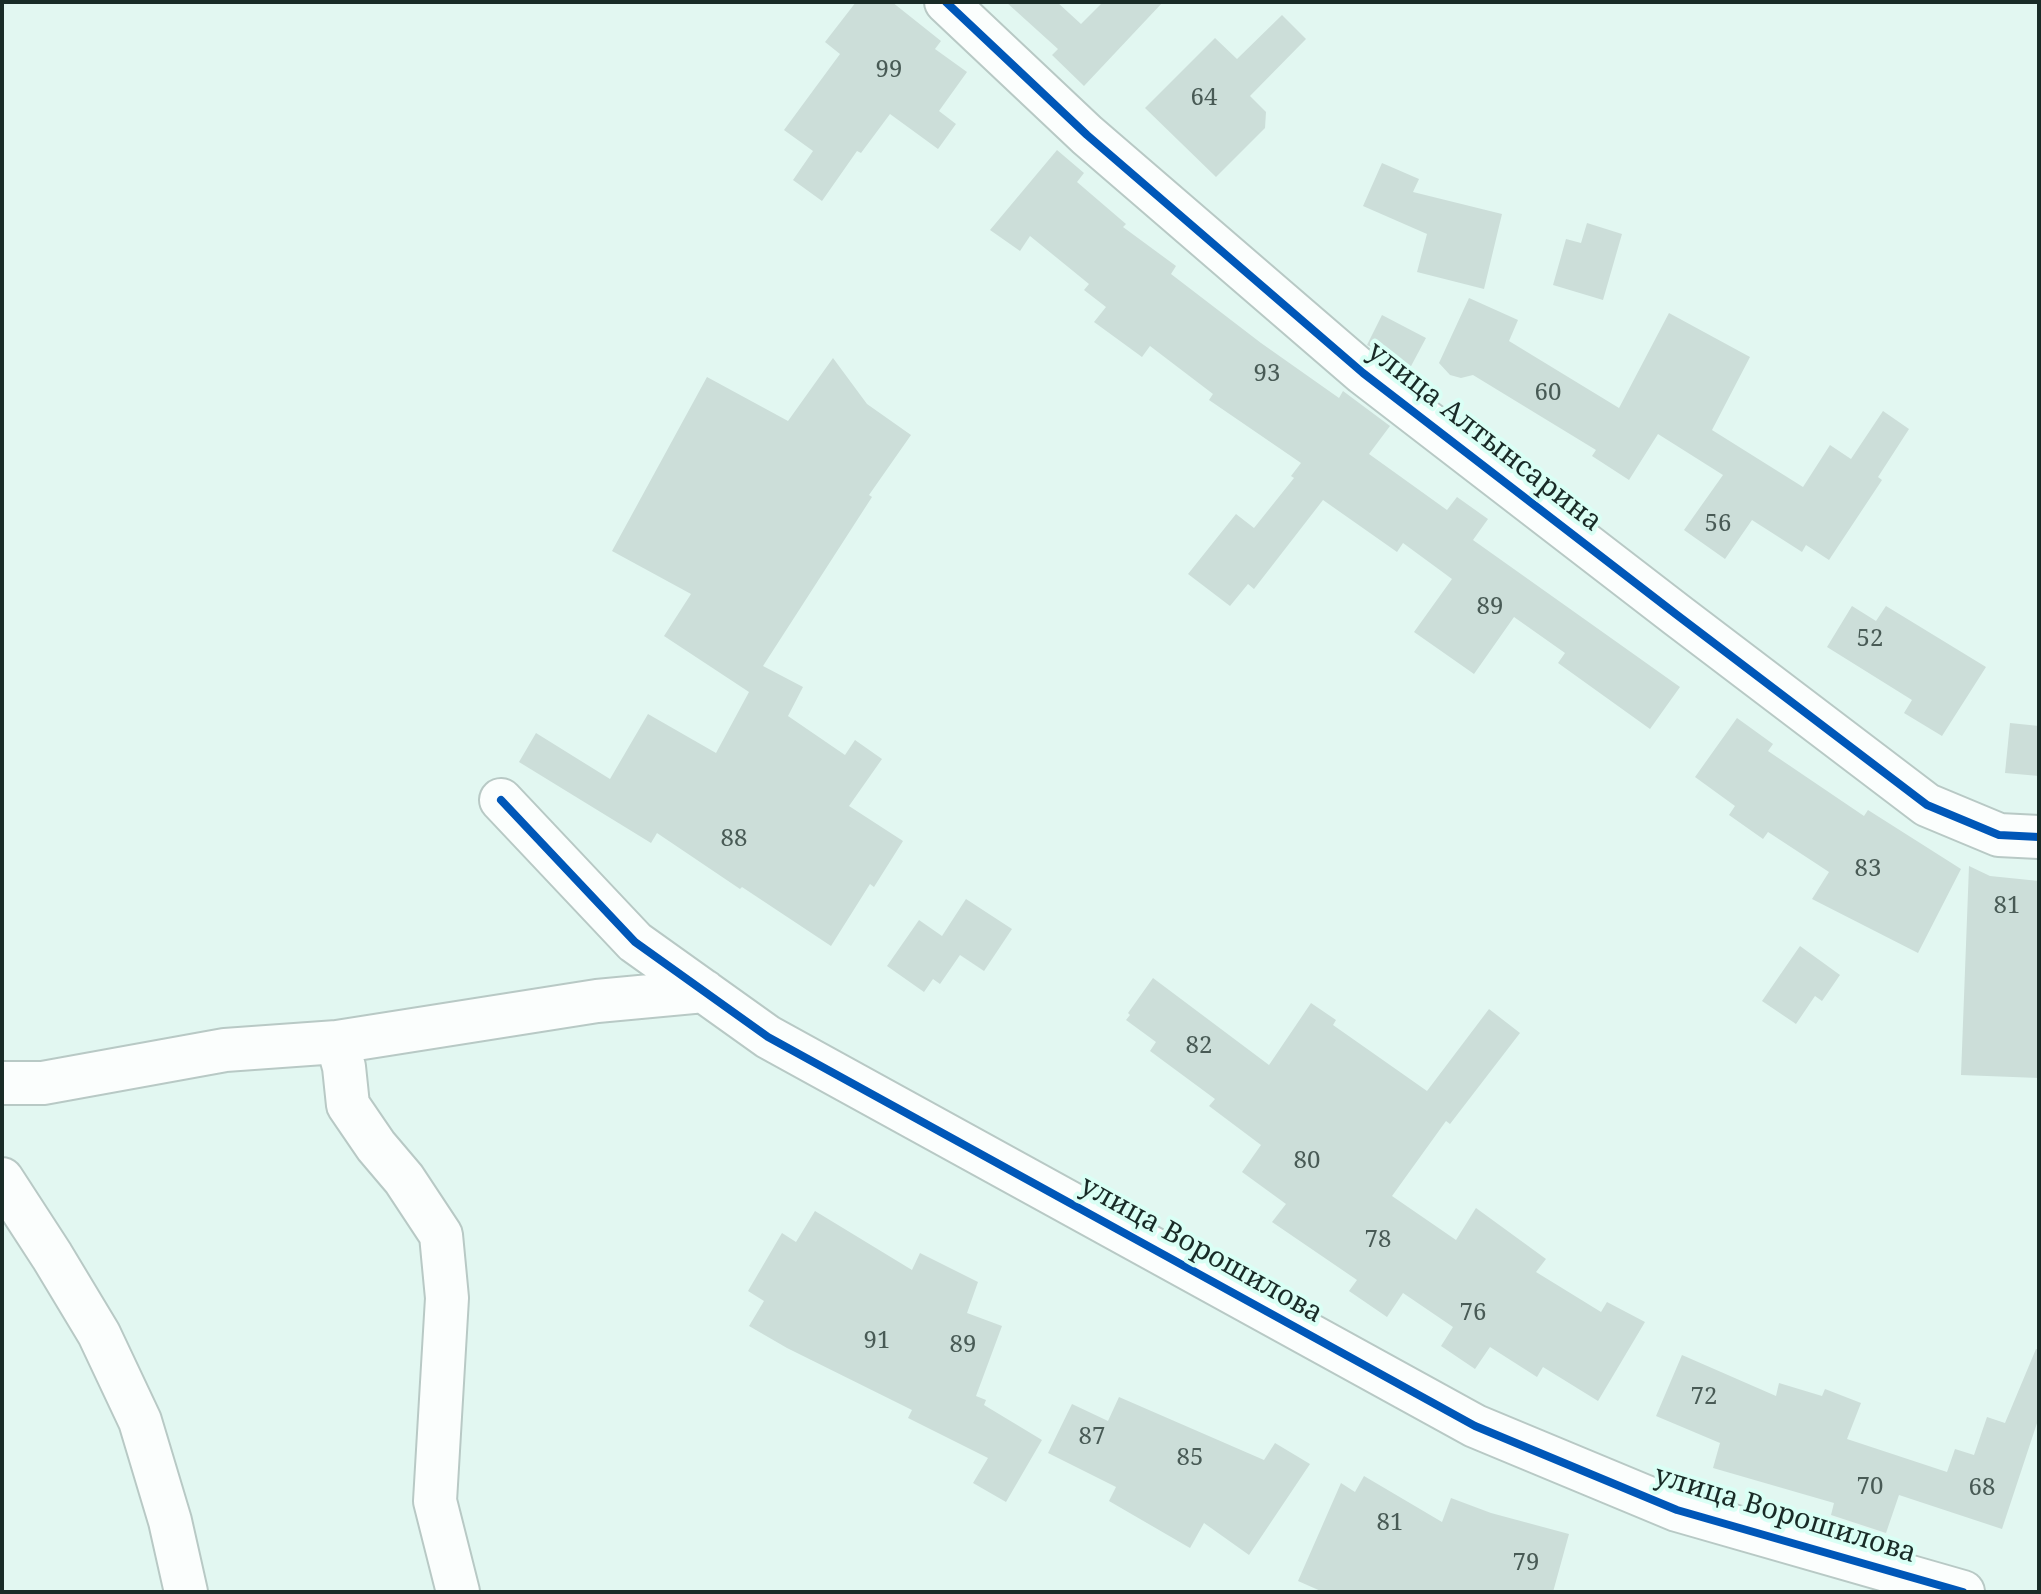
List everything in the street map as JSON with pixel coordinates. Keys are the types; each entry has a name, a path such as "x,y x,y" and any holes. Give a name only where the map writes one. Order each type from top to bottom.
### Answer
{"street":[{"name":"улица Алтынсарина","path":"946,2 1087,135 1363,373 1714,643 1927,805 1999,835 2039,837"},
{"name":"улица Ворошилова","path":"501,800 635,942 768,1037 1475,1426 1677,1510 1963,1592"},
{"path":"2,1083 43,1083 225,1050 337,1042 597,1001 704,991"},
{"path":"337,1042 344,1067 348,1105 376,1146 404,1179 441,1235 447,1298 435,1501 458,1592"},
{"path":"2,1179 99,1334 140,1421 170,1521 186,1592"}],"building":[{"path":"856,2 892,2 941,41 935,49 967,72 939,111 956,124 938,149 890,114 861,153 857,151 822,201 793,180 813,151 784,130 840,54 825,42"},
{"path":"1006,2 1057,2 1081,24 1103,2 1163,2 1084,86 1052,55 1058,49"},
{"path":"1282,15 1306,39 1250,96 1266,112 1265,128 1216,177 1145,108 1215,38 1237,59"},
{"path":"1057,150 1084,173 1077,182 1126,224 1123,227 1176,266 1171,274 1339,398 1343,391 1390,426 1369,454 1447,510 1457,497 1488,519 1473,540 1680,687 1650,729 1558,663 1565,653 1514,617 1474,674 1414,632 1452,579 1403,543 1397,552 1323,500 1254,589 1248,584 1230,606 1188,574 1236,514 1254,528 1294,478 1291,476 1301,463 1209,400 1213,394 1150,346 1142,357 1094,322 1106,307 1084,290 1089,284 1030,236 1020,251 990,230"},
{"path":"1382,163 1419,179 1413,192 1502,214 1484,289 1417,272 1427,234 1363,206"},
{"path":"1587,223 1622,234 1603,300 1553,285 1566,239 1581,243"},
{"path":"1469,298 1518,320 1509,341 1619,408 1669,313 1750,357 1712,430 1803,487 1830,445 1851,459 1883,411 1909,429 1878,477 1882,480 1829,560 1806,545 1802,552 1752,520 1725,559 1684,530 1723,475 1658,434 1629,480 1592,456 1596,450 1473,375 1461,378 1450,375 1439,363"},
{"path":"1382,315 1426,338 1410,368 1367,345"},
{"path":"833,358 867,404 911,435 869,495 872,497 763,666 803,687 788,716 845,755 855,740 882,759 849,806 903,841 874,887 870,884 831,946 657,833 651,843 519,762 536,733 610,779 648,714 716,753 749,692 664,636 691,594 612,551 707,377 788,421"},
{"path":"1852,606 1876,621 1886,606 1986,667 1942,736 1904,713 1912,700 1827,647"},
{"path":"1737,718 1773,744 1768,751 1864,816 1868,810 1961,869 1918,953 1812,899 1829,872 1768,832 1763,839 1729,815 1735,806 1695,777"},
{"path":"2010,723 2039,726 2039,776 2005,773"},
{"path":"1969,866 1990,876 2039,881 2039,1078 1961,1075"},
{"path":"966,899 1012,929 984,971 960,955 940,984 933,979 924,992 887,966 919,920 942,936"},
{"path":"1800,946 1840,975 1822,1001 1815,996 1796,1024 1762,1001"},
{"path":"1153,978 1269,1065 1311,1003 1336,1020 1333,1025 1427,1091 1489,1009 1520,1033 1450,1124 1446,1121 1392,1196 1456,1240 1476,1208 1546,1259 1536,1272 1601,1312 1607,1302 1645,1322 1598,1401 1543,1367 1537,1377 1490,1347 1475,1369 1441,1346 1453,1327 1403,1293 1387,1317 1349,1291 1357,1280 1272,1222 1286,1204 1242,1172 1261,1145 1209,1106 1215,1099 1150,1051 1156,1042 1126,1020"},
{"path":"815,1211 912,1270 920,1253 978,1282 967,1313 1002,1326 976,1396 986,1400 984,1405 1042,1440 1006,1502 973,1483 988,1458 908,1418 912,1410 749,1326 764,1301 748,1291 782,1233 796,1242"},
{"path":"2036,1349 2039,1350 2039,1417 2002,1529 1899,1495 1886,1533 1831,1515 1834,1503 1713,1468 1720,1443 1656,1416 1682,1355 1776,1396 1779,1383 1822,1396 1825,1389 1861,1403 1847,1439 1947,1472 1955,1449 1974,1455 1987,1417 2005,1423"},
{"path":"1119,1397 1264,1460 1275,1443 1310,1464 1249,1555 1204,1523 1190,1548 1109,1501 1116,1487 1048,1453 1072,1404 1108,1421"},
{"path":"1364,1476 1442,1522 1451,1498 1491,1513 1569,1534 1553,1592 1323,1592 1298,1581 1341,1483 1355,1492"}],"cycle path":[{"path":"946,2 1087,135 1363,373 1677,615 1927,805 1999,835 2039,837"},
{"path":"501,800 635,942 768,1037 1475,1426 1677,1510 1963,1592"}]}
